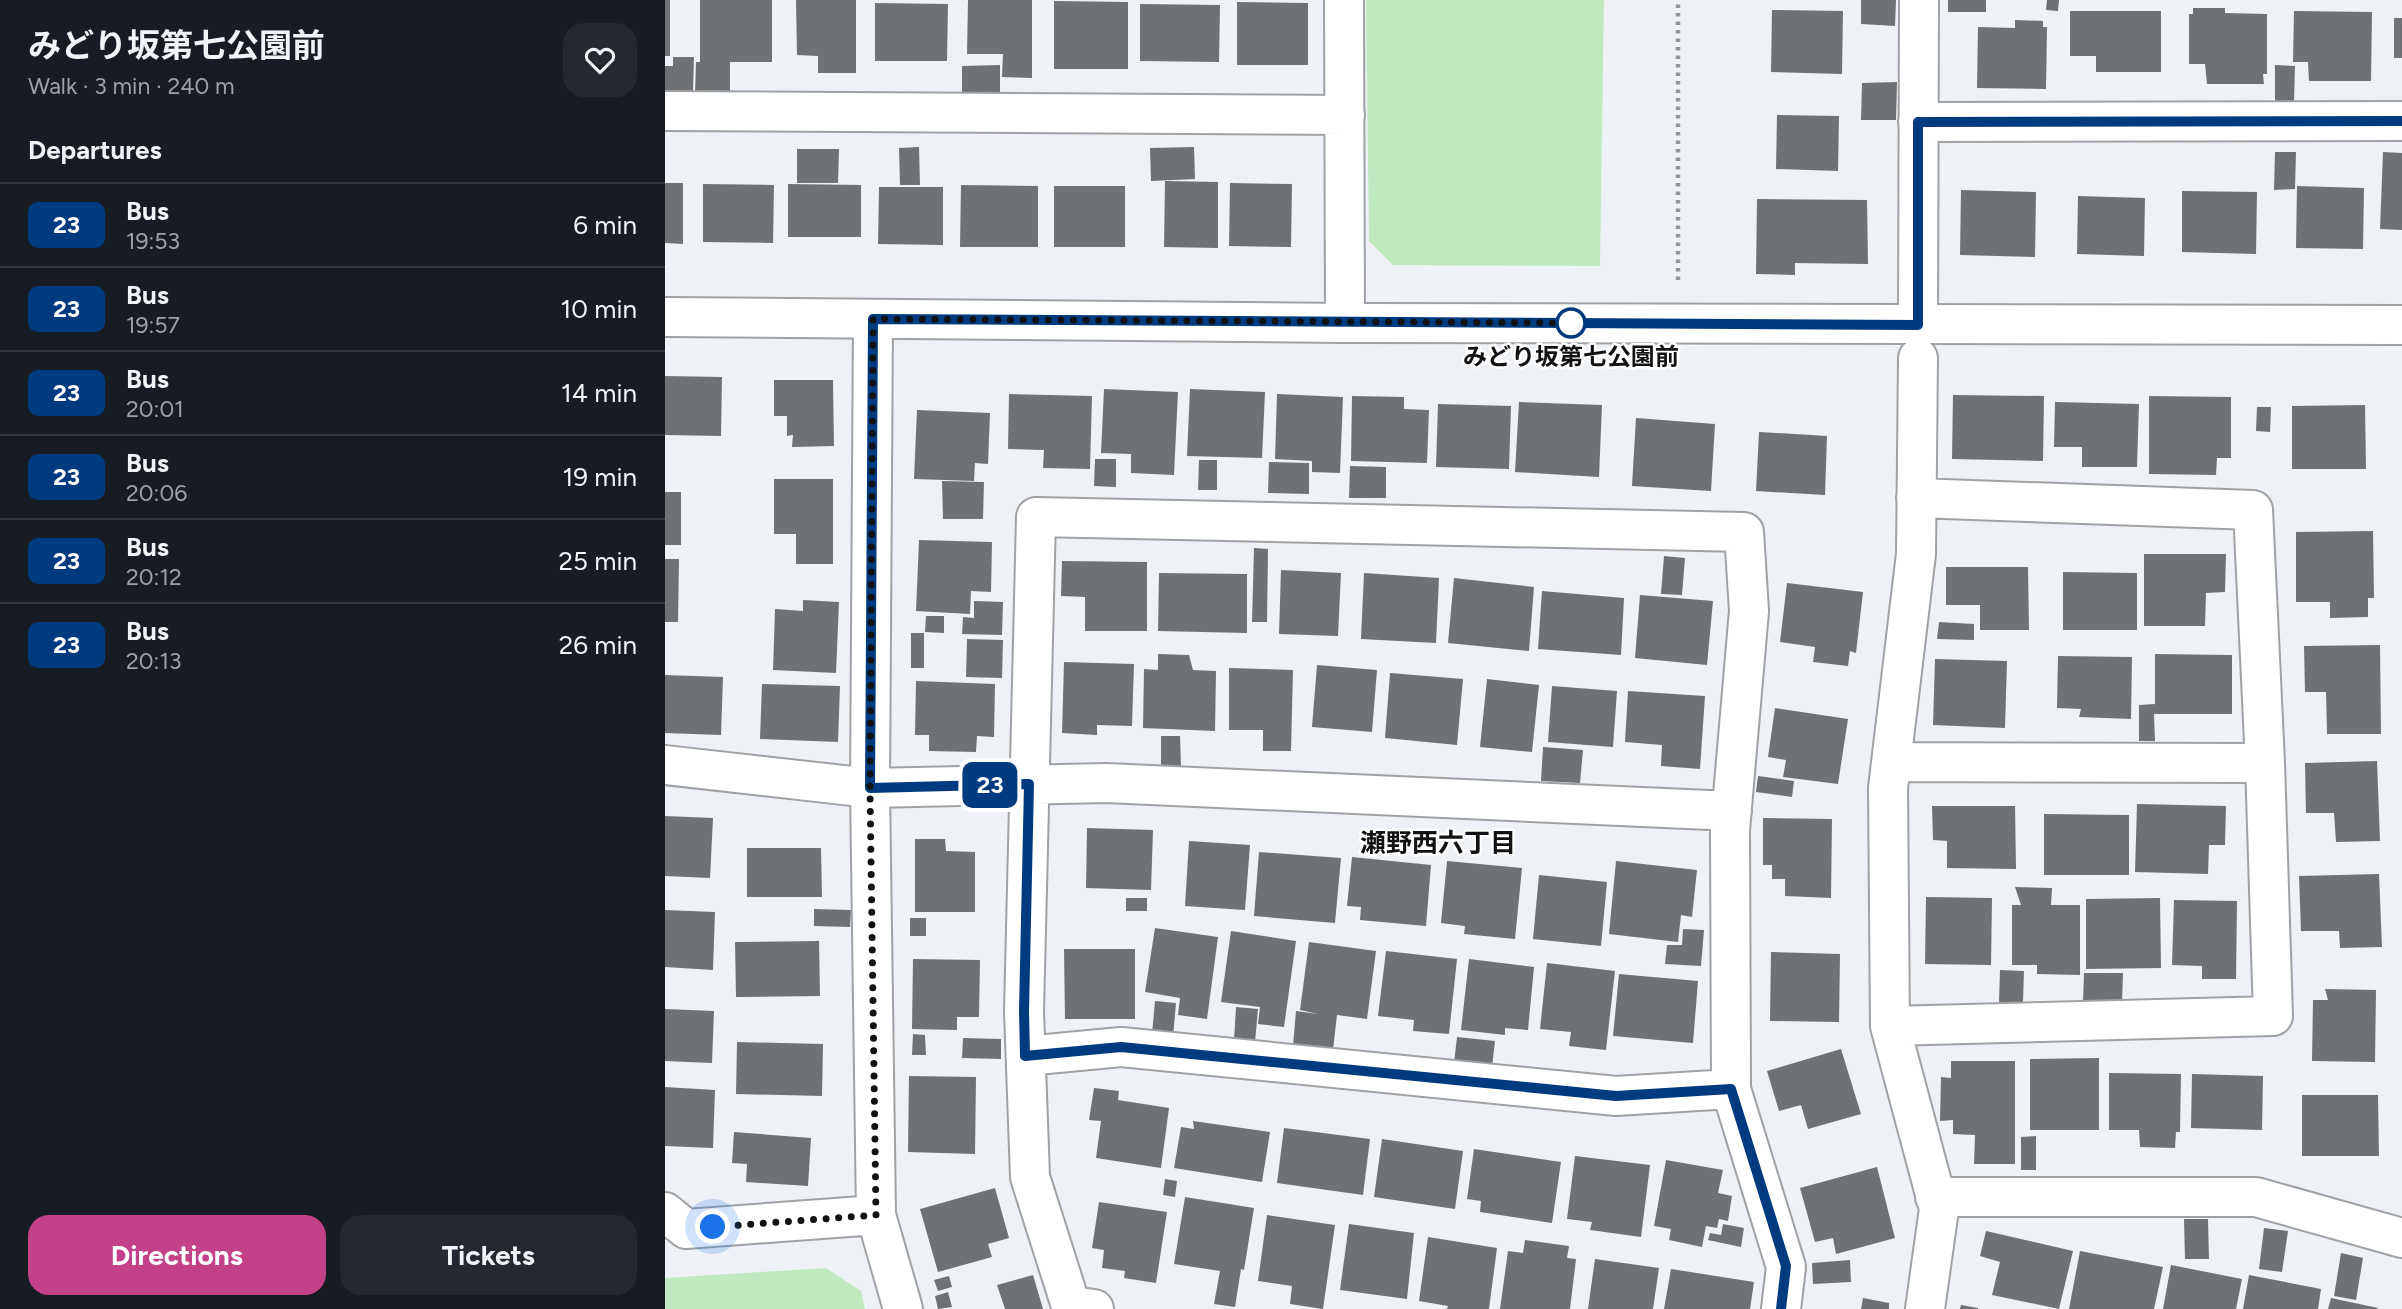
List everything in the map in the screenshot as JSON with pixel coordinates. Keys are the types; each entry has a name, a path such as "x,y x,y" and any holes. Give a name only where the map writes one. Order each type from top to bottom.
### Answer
{"street":[{"path":"1345,0 1345,323"},
{"path":"1919,0 1916,554 1888,788 1890,1026 1939,1209 1926,1309"},
{"path":"665,111 1345,115"},
{"path":"1918,122 2402,121"},
{"path":"665,317 1345,323 1918,341 2402,325"},
{"path":"873,319 870,788 876,1215 903,1309"},
{"path":"1890,1026 2273,1016 2253,510 1916,498"},
{"path":"1094,1309 1071,1306 1030,1177 1024,1011 1036,517 1744,532 1749,611 1730,830 1731,1089 1786,1266 1781,1309"},
{"path":"1891,762 2265,763"},
{"path":"665,765 870,788 1106,783 1732,811"},
{"path":"1025,1056 1121,1047 1616,1096 1731,1089"},
{"path":"1935,1197 2256,1197 2402,1238"},
{"path":"665,1212 686,1229 876,1215"}],"path":[{"path":"1678,0 1678,284"}],"green space":[{"path":"1366,0 1604,0 1600,266 1393,265 1369,241"},
{"path":"826,1268 861,1291 865,1309 665,1309 665,1278"}],"building":[{"path":"665,0 670,0 670,56 665,56"},
{"path":"700,0 772,0 772,62 730,62 730,94 695,94 696,62 700,62"},
{"path":"796,0 856,0 856,73 818,73 818,56 797,55"},
{"path":"968,0 1032,0 1032,78 1002,77 1003,54 967,54"},
{"path":"1861,0 1896,0 1895,26 1861,24"},
{"path":"1948,0 1986,0 1986,12 1948,12"},
{"path":"2047,0 2059,0 2058,11 2046,10"},
{"path":"1054,1 1128,2 1128,69 1054,69"},
{"path":"1237,2 1308,3 1308,65 1237,65"},
{"path":"875,3 948,4 947,61 875,61"},
{"path":"1140,4 1220,5 1219,62 1140,61"},
{"path":"2193,8 2225,8 2225,13 2267,14 2267,74 2263,74 2264,84 2207,84 2205,64 2189,64 2189,14 2193,14"},
{"path":"1772,10 1843,11 1842,74 1771,72"},
{"path":"2070,11 2161,11 2161,72 2096,72 2096,56 2070,56"},
{"path":"2294,11 2372,12 2371,81 2309,81 2308,62 2293,62"},
{"path":"2394,18 2402,18 2402,58 2394,58"},
{"path":"2015,20 2043,21 2043,27 2047,27 2046,89 1977,88 1978,27 2015,28"},
{"path":"673,57 694,57 693,92 665,92 665,66 673,66"},
{"path":"1000,65 1000,97 962,98 962,66"},
{"path":"2275,65 2295,66 2294,101 2275,101"},
{"path":"1897,82 1896,120 1861,120 1862,83"},
{"path":"1777,115 1839,116 1838,171 1776,169"},
{"path":"919,147 920,185 900,185 899,148"},
{"path":"1194,147 1195,179 1151,181 1150,148"},
{"path":"797,149 839,149 838,183 797,183"},
{"path":"2275,152 2296,152 2295,189 2274,190"},
{"path":"2383,152 2402,153 2402,230 2380,229"},
{"path":"1165,181 1218,182 1218,248 1164,247"},
{"path":"665,183 683,183 683,244 665,243"},
{"path":"1230,183 1292,184 1291,247 1229,246"},
{"path":"703,184 774,185 773,243 703,242"},
{"path":"788,184 861,185 861,237 788,237"},
{"path":"961,185 1038,186 1038,247 960,247"},
{"path":"1054,186 1125,186 1125,247 1054,247"},
{"path":"2297,186 2364,188 2363,249 2296,248"},
{"path":"879,187 943,187 943,245 878,244"},
{"path":"1961,190 2036,192 2035,257 1960,255"},
{"path":"2182,191 2257,192 2256,254 2182,252"},
{"path":"2078,196 2145,198 2144,256 2077,254"},
{"path":"1757,199 1867,200 1868,264 1795,263 1795,275 1756,274"},
{"path":"665,376 722,377 721,436 665,435"},
{"path":"774,380 833,380 834,446 792,447 793,435 787,436 787,416 774,416"},
{"path":"1104,389 1178,392 1174,475 1131,473 1131,454 1101,453"},
{"path":"1190,389 1265,392 1262,458 1187,456"},
{"path":"1009,394 1092,396 1090,469 1043,468 1044,450 1008,449"},
{"path":"1277,394 1343,397 1340,473 1312,472 1312,461 1275,459"},
{"path":"1953,395 2044,396 2043,461 1952,459"},
{"path":"1352,396 1404,397 1404,409 1429,410 1427,463 1351,461"},
{"path":"2149,396 2231,397 2231,458 2217,458 2216,475 2149,474"},
{"path":"1519,402 1602,405 1599,477 1515,472"},
{"path":"2055,402 2139,404 2137,467 2082,467 2082,447 2054,447"},
{"path":"1438,404 1511,406 1509,469 1436,467"},
{"path":"2365,405 2366,469 2292,469 2292,406"},
{"path":"2257,407 2271,407 2270,432 2256,431"},
{"path":"917,410 990,413 988,464 975,463 974,481 914,479"},
{"path":"1636,418 1715,424 1711,491 1632,486"},
{"path":"1759,432 1827,436 1825,495 1756,491"},
{"path":"1095,459 1116,459 1116,487 1094,486"},
{"path":"1199,460 1217,460 1217,490 1198,490"},
{"path":"1269,462 1309,463 1309,494 1268,493"},
{"path":"1350,466 1386,467 1386,498 1349,498"},
{"path":"774,479 833,479 833,564 796,564 796,534 774,534"},
{"path":"942,481 984,482 983,519 943,519"},
{"path":"665,492 681,492 681,545 665,545"},
{"path":"2373,531 2374,598 2368,598 2368,617 2330,618 2330,602 2296,602 2296,532"},
{"path":"919,540 992,542 991,592 971,591 970,614 916,611"},
{"path":"1254,548 1268,549 1267,622 1252,622"},
{"path":"2144,554 2226,554 2225,592 2206,593 2205,626 2144,626"},
{"path":"1664,556 1685,558 1682,595 1661,594"},
{"path":"665,559 679,559 678,622 665,622"},
{"path":"1062,561 1147,562 1147,631 1085,631 1085,597 1061,596"},
{"path":"1946,567 2028,567 2029,630 1980,630 1980,605 1946,605"},
{"path":"1281,570 1341,573 1338,636 1279,634"},
{"path":"2063,572 2137,573 2137,630 2063,630"},
{"path":"1159,573 1247,574 1247,633 1158,631"},
{"path":"1364,573 1439,578 1436,643 1361,639"},
{"path":"1454,578 1534,587 1529,651 1448,643"},
{"path":"1787,583 1863,592 1856,653 1850,651 1848,666 1813,662 1815,647 1780,642"},
{"path":"1542,591 1624,598 1621,655 1538,649"},
{"path":"1640,595 1713,601 1707,665 1635,658"},
{"path":"803,600 839,602 836,673 773,670 775,609 803,611"},
{"path":"974,601 1003,602 1002,635 962,634 963,617 974,618"},
{"path":"926,616 944,616 944,633 925,632"},
{"path":"1939,622 1974,624 1974,640 1937,639"},
{"path":"911,633 924,633 924,668 911,668"},
{"path":"967,639 1003,640 1002,678 966,677"},
{"path":"2380,645 2381,734 2327,734 2326,692 2305,692 2304,646"},
{"path":"1158,654 1189,655 1193,670 1216,671 1215,731 1143,728 1144,669 1158,670"},
{"path":"2155,654 2232,655 2232,714 2154,714 2155,741 2139,741 2139,705 2155,704"},
{"path":"2058,656 2132,657 2131,719 2079,717 2081,709 2057,708"},
{"path":"1935,659 2007,661 2005,728 1933,725"},
{"path":"1064,662 1134,664 1132,726 1097,725 1097,735 1062,733"},
{"path":"1317,665 1377,670 1372,732 1312,727"},
{"path":"1229,668 1293,670 1291,751 1263,751 1263,730 1229,730"},
{"path":"1390,673 1463,679 1457,745 1385,738"},
{"path":"665,675 723,677 721,735 665,733"},
{"path":"1487,679 1539,685 1532,752 1480,747"},
{"path":"916,681 995,684 994,737 977,736 976,752 929,751 929,735 915,735"},
{"path":"762,684 840,686 838,742 760,739"},
{"path":"1552,686 1617,691 1613,747 1548,742"},
{"path":"1628,691 1705,696 1700,769 1661,766 1662,745 1625,742"},
{"path":"1775,708 1848,719 1838,784 1783,777 1786,760 1768,757"},
{"path":"1161,736 1180,736 1181,766 1161,766"},
{"path":"1543,747 1583,750 1580,783 1541,781"},
{"path":"2377,761 2380,841 2336,842 2334,813 2306,813 2305,763"},
{"path":"1758,776 1794,781 1792,797 1756,792"},
{"path":"2137,804 2226,806 2225,845 2209,845 2208,874 2135,872"},
{"path":"1932,806 2015,806 2016,869 1947,868 1947,841 1933,840"},
{"path":"2044,814 2129,815 2129,875 2044,875"},
{"path":"665,816 713,818 710,878 665,876"},
{"path":"1763,818 1832,819 1831,898 1785,896 1785,879 1772,879 1772,865 1763,865"},
{"path":"1087,828 1153,830 1151,890 1086,888"},
{"path":"915,839 945,839 946,851 975,852 975,912 915,912"},
{"path":"1189,841 1250,845 1245,910 1185,906"},
{"path":"747,848 821,848 822,897 747,897"},
{"path":"1259,852 1341,858 1335,923 1254,916"},
{"path":"1352,857 1431,865 1426,926 1360,920 1361,907 1347,906"},
{"path":"1447,861 1522,868 1515,939 1464,934 1465,926 1441,923"},
{"path":"1616,861 1697,870 1692,917 1681,915 1678,942 1609,934"},
{"path":"2379,874 2382,947 2340,948 2339,931 2301,931 2299,876"},
{"path":"1539,875 1607,882 1601,946 1533,939"},
{"path":"2015,887 2052,888 2051,905 2080,905 2080,975 2037,974 2037,965 2012,965 2012,905 2021,905"},
{"path":"1926,897 1992,898 1991,965 1925,964"},
{"path":"1126,898 1147,898 1147,911 1126,911"},
{"path":"2160,898 2161,968 2086,969 2086,899"},
{"path":"2174,900 2237,901 2236,979 2202,979 2202,966 2172,965"},
{"path":"814,909 851,910 850,927 814,926"},
{"path":"665,910 715,912 713,970 665,967"},
{"path":"910,918 926,918 926,936 910,936"},
{"path":"1155,928 1218,937 1207,1019 1178,1015 1180,998 1145,992"},
{"path":"1683,929 1704,930 1701,966 1665,964 1667,945 1682,945"},
{"path":"1231,931 1296,941 1284,1027 1258,1024 1260,1007 1221,1002"},
{"path":"819,941 820,996 736,997 735,942"},
{"path":"1309,942 1376,951 1367,1019 1337,1015 1333,1050 1293,1046 1296,1011 1318,1014 1300,1010"},
{"path":"1064,949 1135,949 1135,1019 1065,1019"},
{"path":"1386,951 1457,959 1449,1034 1413,1031 1414,1020 1378,1016"},
{"path":"1771,952 1840,954 1839,1022 1770,1021"},
{"path":"913,959 980,960 979,1017 957,1017 957,1030 912,1029"},
{"path":"1469,959 1534,967 1528,1030 1505,1028 1505,1035 1461,1030"},
{"path":"1547,963 1615,971 1606,1050 1569,1046 1571,1032 1540,1029"},
{"path":"2000,970 2024,971 2023,1002 1999,1002"},
{"path":"2084,973 2123,973 2122,1003 2083,1002"},
{"path":"1619,974 1698,981 1693,1043 1613,1036"},
{"path":"2325,989 2376,990 2375,1062 2312,1061 2313,1000 2328,1000"},
{"path":"1155,1001 1176,1003 1173,1037 1152,1034"},
{"path":"1236,1007 1258,1009 1255,1042 1234,1041"},
{"path":"665,1009 714,1011 712,1063 665,1061"},
{"path":"913,1034 925,1035 926,1055 912,1055"},
{"path":"1457,1037 1495,1041 1492,1067 1454,1063"},
{"path":"963,1038 1001,1039 1001,1059 962,1058"},
{"path":"737,1042 823,1044 822,1096 736,1094"},
{"path":"1841,1049 1861,1114 1808,1129 1801,1105 1779,1111 1767,1071"},
{"path":"2099,1058 2099,1130 2030,1130 2030,1059"},
{"path":"1951,1061 2015,1061 2015,1164 1974,1164 1975,1135 1953,1134 1953,1120 1940,1121 1941,1077 1951,1078"},
{"path":"2109,1073 2181,1074 2180,1132 2176,1132 2175,1148 2140,1147 2139,1130 2109,1130"},
{"path":"2192,1074 2263,1076 2262,1130 2191,1128"},
{"path":"909,1076 976,1077 975,1154 908,1152"},
{"path":"665,1087 715,1090 713,1148 665,1146"},
{"path":"1094,1088 1119,1091 1118,1100 1169,1108 1161,1168 1096,1158 1101,1121 1089,1120"},
{"path":"2302,1095 2378,1095 2379,1156 2302,1156"},
{"path":"1193,1121 1270,1132 1262,1182 1174,1168 1181,1127 1194,1129"},
{"path":"1284,1128 1370,1139 1363,1195 1277,1183"},
{"path":"734,1132 811,1138 808,1186 746,1182 747,1164 732,1163"},
{"path":"2036,1136 2036,1170 2021,1170 2021,1137"},
{"path":"1382,1139 1463,1151 1455,1209 1374,1197"},
{"path":"1474,1149 1561,1162 1552,1223 1480,1212 1481,1201 1467,1199"},
{"path":"1575,1156 1650,1165 1641,1237 1590,1230 1592,1222 1567,1219"},
{"path":"1666,1160 1723,1170 1718,1193 1732,1196 1728,1221 1719,1219 1717,1228 1706,1226 1702,1247 1669,1240 1671,1229 1654,1226"},
{"path":"1877,1167 1895,1238 1836,1254 1833,1238 1815,1242 1800,1188"},
{"path":"1165,1179 1177,1181 1175,1197 1163,1195"},
{"path":"995,1188 1009,1238 988,1244 992,1257 938,1272 920,1209"},
{"path":"1185,1197 1254,1208 1235,1307 1214,1304 1220,1271 1174,1264"},
{"path":"1099,1202 1167,1212 1156,1283 1124,1278 1125,1271 1102,1268 1104,1250 1092,1248"},
{"path":"1267,1215 1335,1225 1323,1309 1290,1304 1292,1286 1258,1281"},
{"path":"2184,1219 2208,1219 2209,1259 2185,1259"},
{"path":"1349,1224 1414,1233 1407,1299 1340,1290"},
{"path":"1723,1224 1744,1228 1741,1247 1708,1240 1710,1233 1721,1235"},
{"path":"2264,1228 2288,1231 2282,1272 2259,1269"},
{"path":"1986,1231 2073,1251 2059,1309 1992,1295 2000,1262 1980,1256"},
{"path":"1428,1237 1497,1248 1489,1309 1447,1309 1448,1306 1419,1301"},
{"path":"1525,1240 1569,1246 1567,1258 1576,1259 1570,1309 1500,1309 1508,1251 1523,1253"},
{"path":"2080,1251 2163,1267 2154,1309 2069,1309"},
{"path":"2341,1253 2363,1258 2356,1300 2334,1296"},
{"path":"1595,1259 1659,1268 1653,1309 1588,1309"},
{"path":"1850,1260 1851,1282 1813,1284 1812,1263"},
{"path":"2171,1265 2242,1279 2236,1309 2163,1309"},
{"path":"1671,1269 1754,1282 1750,1309 1664,1309"},
{"path":"1033,1275 1043,1309 1005,1309 997,1285"},
{"path":"2249,1275 2321,1289 2318,1309 2243,1309"},
{"path":"949,1276 952,1287 938,1291 934,1280"},
{"path":"948,1292 952,1307 938,1309 935,1296"},
{"path":"1863,1298 1889,1303 1889,1309 1861,1309"},
{"path":"2331,1298 2378,1308 2328,1309"},
{"path":"1961,1305 1978,1308 1978,1309 1960,1309"}],"bus line":[{"name":"23","path":"1781,1309 1786,1266 1731,1089 1616,1096 1121,1047 1025,1056 1029,784 870,788 873,319 1918,325 1918,122 2402,121"}],"place":[{"name":"みどり坂第七公園前","path":"1571,323"}],"district":[{"name":"瀬野西六丁目","path":"1438,843"}],"route":[{"path":"713,1227 876,1215 870,788 873,319 1571,323"}]}
